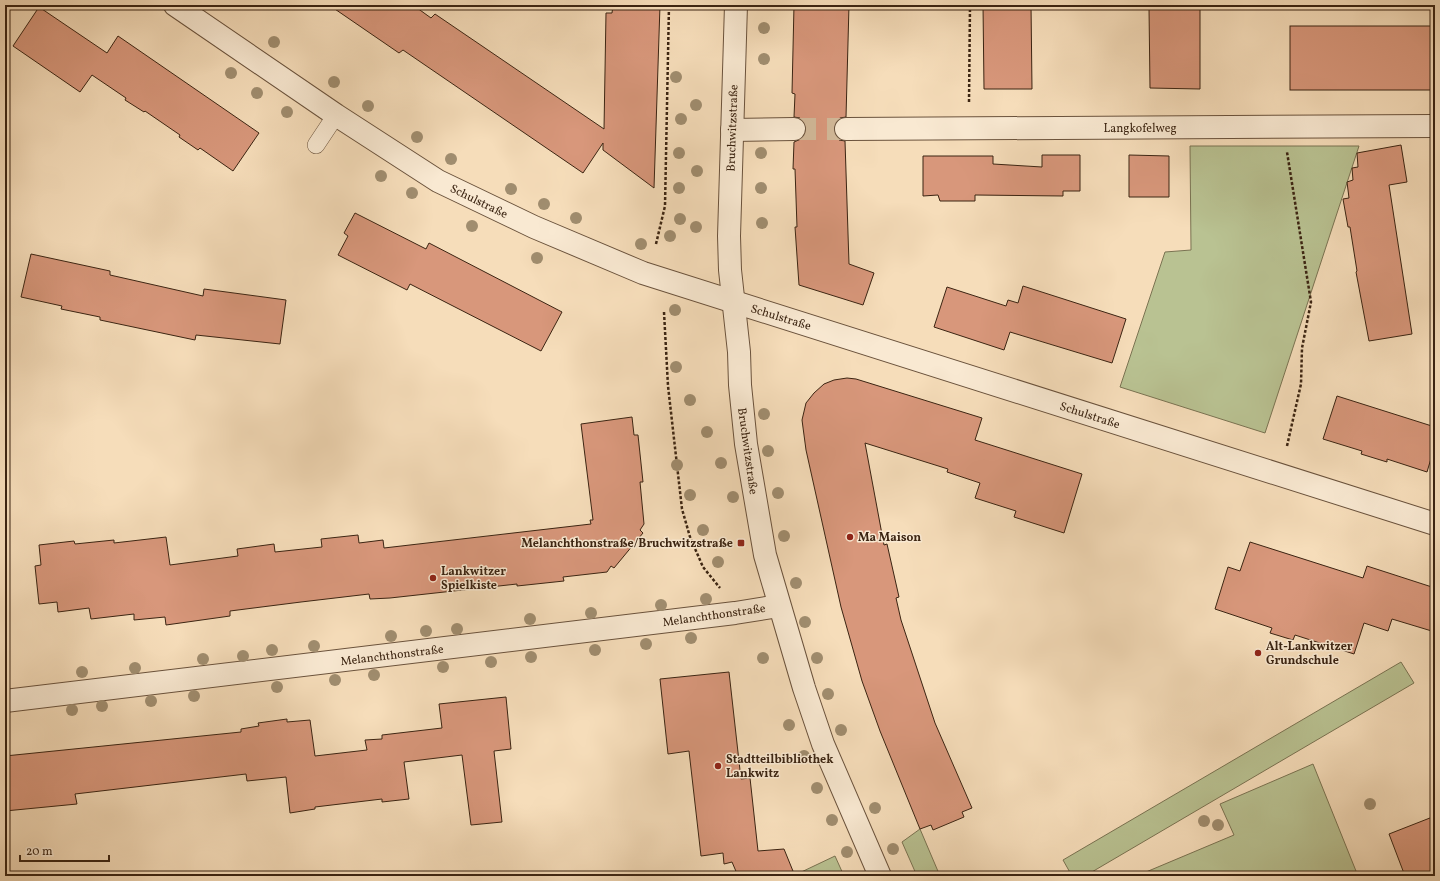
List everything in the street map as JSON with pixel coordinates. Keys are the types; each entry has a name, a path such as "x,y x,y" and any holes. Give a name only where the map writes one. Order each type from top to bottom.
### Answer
{"street":[{"name":"Schulstraße","path":"175,5 336,115 438,181 527,224 643,273 733,303 1435,524"},
{"name":"Bruchwitzstraße","path":"736,5 729,236 730,270 739,352 740,385 746,444 766,556 779,606 804,688 823,744 880,876"},
{"name":"Langkofelweg","path":"846,129 1435,126"},
{"path":"732,130 794,129"},
{"name":"Melanchthonstraße","path":"5,701 735,613 779,606"}],"lane":[{"path":"316,145 336,115"}],"path":[{"path":"656,244 665,206 669,5"},
{"path":"969,104 970,5"},
{"path":"1287,150 1311,302 1302,348 1301,384 1287,446"},
{"path":"664,312 668,386 682,509 690,537 703,567 723,591"}],"green space":[{"path":"1190,146 1359,146 1265,433 1120,387 1165,252 1191,250"},
{"path":"1401,662 1414,683 1085,876 1072,876 1063,860"},
{"path":"1313,764 1358,876 1147,876 1146,872 1234,835 1220,804"},
{"path":"920,829 940,876 917,876 902,842"},
{"path":"835,856 844,876 795,876 795,875"}],"building":[{"path":"329,5 413,5 431,18 435,14 604,129 606,13 612,13 613,5 660,5 654,188 603,150 603,143 583,173 403,50 399,53"},
{"path":"794,5 849,5 846,117 840,118 835,122 834,129 835,136 839,140 845,141 849,264 874,273 863,305 799,285 795,227 797,227 795,169 793,169 794,142 801,139 805,135 806,128 804,122 800,118 794,117 795,94 792,93"},
{"path":"983,5 1031,5 1032,89 984,89"},
{"path":"1169,5 1200,5 1200,89 1150,88 1149,8 1169,8"},
{"path":"39,7 107,53 118,36 259,133 233,171 200,148 198,150 179,137 180,135 145,111 144,112 125,100 126,98 92,75 80,92 13,46"},
{"path":"1290,26 1435,26 1435,90 1290,90"},
{"path":"1401,145 1407,182 1389,185 1412,334 1369,341 1356,272 1350,227 1348,227 1343,199 1349,198 1347,182 1353,180 1352,168 1358,167 1357,153"},
{"path":"1042,155 1080,155 1080,191 1063,191 1063,196 975,195 975,201 940,201 938,195 923,196 923,156 993,156 993,164 1042,167"},
{"path":"1129,155 1169,156 1169,197 1129,197"},
{"path":"355,213 426,249 429,243 562,312 541,351 410,284 407,290 338,255 348,236 344,233"},
{"path":"31,254 110,271 110,275 203,296 204,289 286,300 280,344 196,335 195,340 100,320 100,317 61,309 62,306 21,297"},
{"path":"1023,286 1126,319 1112,363 1010,332 1004,350 934,327 947,287 1006,306 1008,300 1018,303"},
{"path":"847,378 856,379 982,418 975,440 1082,474 1064,533 1014,517 1016,511 975,498 980,483 947,472 948,469 865,443 884,545 887,544 899,597 896,598 901,620 935,723 972,808 962,812 964,817 933,830 931,825 920,829 880,731 862,681 841,607 806,450 802,420 806,403 824,384 834,380"},
{"path":"1337,396 1435,427 1435,445 1427,472 1387,459 1387,462 1361,454 1362,451 1323,439"},
{"path":"632,417 634,435 638,435 643,482 640,482 644,524 640,530 643,533 614,568 611,566 607,572 563,577 564,581 517,586 517,584 390,598 370,599 369,594 301,602 230,611 230,616 166,625 165,617 134,620 134,614 91,619 89,608 58,612 57,602 39,604 35,566 41,565 39,545 74,541 75,544 114,540 114,543 166,537 170,565 238,556 237,549 274,544 275,552 322,547 321,539 358,535 359,543 383,540 384,548 591,524 590,520 593,520 581,424"},
{"path":"1250,542 1363,578 1367,566 1435,588 1435,632 1392,619 1388,631 1364,623 1354,654 1295,635 1293,640 1270,633 1272,628 1215,609 1228,567 1240,571"},
{"name":"Stadtteilbibliothek Lankwitz","path":"729,672 741,779 750,778 758,851 784,849 795,876 738,876 732,862 724,864 723,853 701,856 689,751 668,754 660,679"},
{"path":"506,697 511,749 494,751 502,822 471,825 462,755 404,762 409,799 382,802 382,799 315,807 315,809 290,813 286,777 247,781 246,774 75,794 77,804 5,811 5,756 241,732 241,729 259,726 258,723 287,719 287,722 310,720 315,756 367,750 365,740 382,739 382,735 442,728 439,704"},
{"path":"1435,816 1435,876 1405,876 1389,834"}],"tunnel":[{"path":"794,129 846,129"}],"place":[{"name":"Ma Maison","path":"850,537"},
{"name":"Melanchthonstraße/Bruchwitzstraße","path":"741,543"},
{"name":"Lankwitzer Spielkiste","path":"433,578"},
{"name":"Alt-Lankwitzer Grundschule","path":"1258,653"},
{"name":"Stadtteilbibliothek Lankwitz","path":"718,766"}]}
